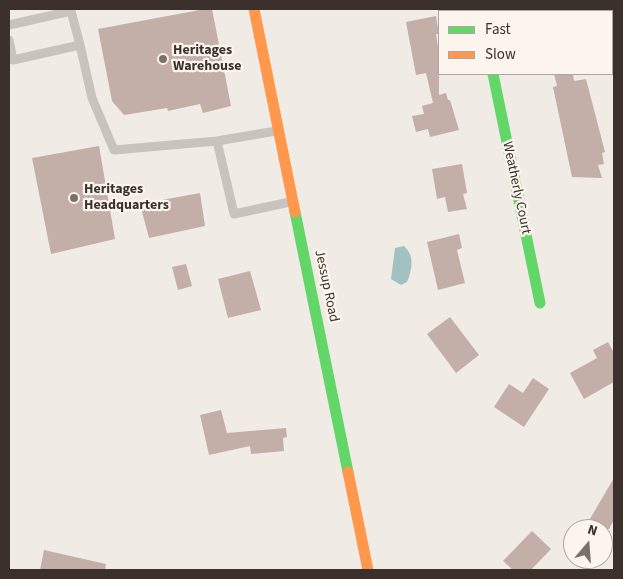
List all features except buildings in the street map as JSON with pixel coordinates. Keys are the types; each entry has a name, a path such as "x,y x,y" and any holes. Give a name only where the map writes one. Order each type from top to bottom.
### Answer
{"street":[{"name":"Jessup Road","path":"254,9 368,570"},
{"name":"Weatherly Court","path":"493,75 540,303"}],"lane":[{"path":"9,25 71,10 92,98 114,150 217,141 278,130"},
{"path":"9,40 13,60 80,45"},
{"path":"217,141 234,214 293,202"}],"water":[{"path":"404,246 410,254 412,263 407,282 401,285 391,279 395,248"}],"traffic: fast":[{"path":"493,75 540,303"},
{"path":"295,212 348,472"}],"traffic: slow":[{"path":"254,9 295,212"},
{"path":"348,472 368,570"}],"place":[{"name":"Heritages Warehouse","path":"163,59"},
{"name":"Heritages Headquarters","path":"74,198"}]}
